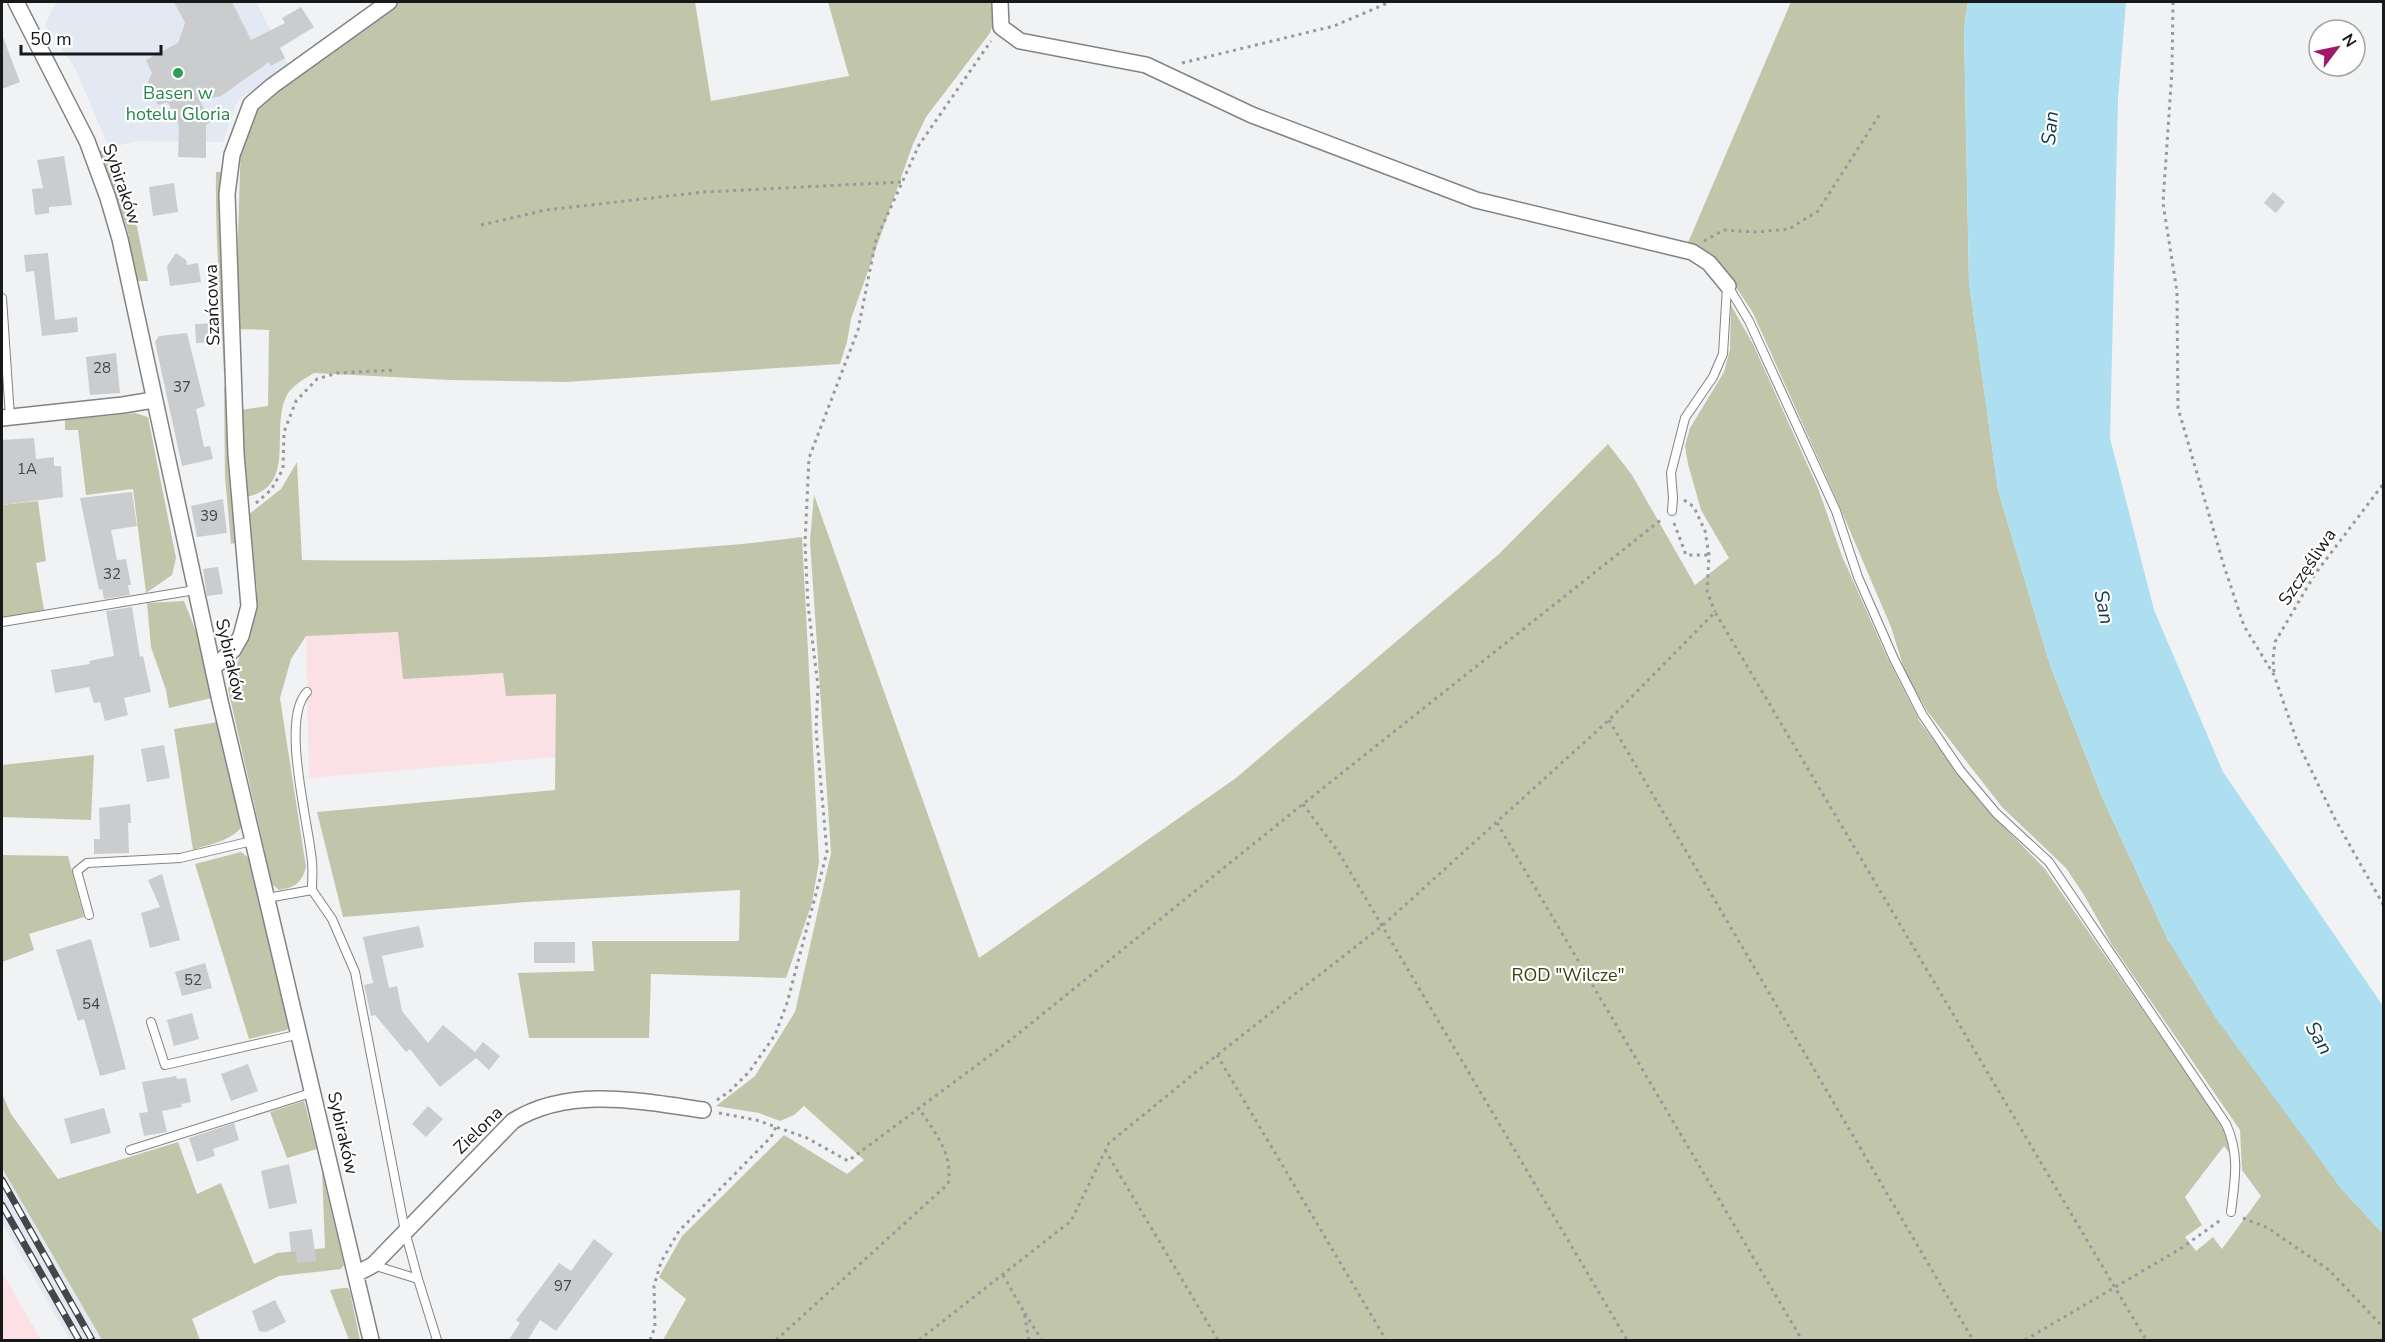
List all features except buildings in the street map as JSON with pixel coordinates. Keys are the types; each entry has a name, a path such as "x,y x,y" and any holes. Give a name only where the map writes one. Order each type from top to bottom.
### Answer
{"street":[{"name":"Sybiraków","path":"17,2 87,141 120,239 153,400 252,841 314,1092 371,1341"},
{"name":"Szańcowa","path":"213,668 233,650 245,625 249,606 240,505 227,194 235,143 251,104 272,86 389,2"},
{"path":"1000,2 1000,27 1020,41 1158,69 1252,115 1476,200 1692,252 1709,263 1728,286"},
{"path":"6,418 153,400"},
{"name":"Zielona","path":"356,1275 373,1265 513,1121 530,1111 563,1101 592,1099 658,1103 703,1110"}],"lane":[{"path":"1672,511 1671,473 1685,418 1713,377 1722,354 1728,286"},
{"path":"1728,286 1749,321 1836,511 1858,577 1894,659 1922,714 1960,770 1996,813 2049,862 2226,1124 2234,1140 2236,1168 2230,1212"},
{"path":"2,298 6,418"},
{"path":"2,622 195,590"},
{"path":"307,692 300,699 296,722 298,780 312,861 312,890 332,919 355,972 405,1231 437,1341"},
{"path":"89,915 77,872 87,863 180,858 252,841"},
{"path":"267,898 312,890"},
{"path":"151,1022 165,1065 300,1034"},
{"path":"130,1150 314,1092"},
{"path":"373,1265 418,1279"}],"path":[{"path":"1158,69 1334,26 1390,2"},
{"path":"2173,2 2172,70 2163,203 2177,292 2178,408 2244,626 2274,675 2297,741 2335,819 2384,906"},
{"path":"703,1110 730,1091 749,1072 775,1035 787,1003 827,852 816,729 818,686 808,605 805,543 810,458 858,330 876,240 919,144 1000,27"},
{"path":"1692,252 1708,238 1724,230 1755,232 1789,229 1818,211 1881,114"},
{"path":"481,225 546,210 704,192 902,182"},
{"path":"240,505 255,504 271,490 284,469 284,432 296,401 317,379 337,373 396,370"},
{"name":"Szczęśliwa","path":"2274,675 2272,658 2275,642 2315,574 2384,483"},
{"path":"1673,498 1682,498 1694,507 1705,531 1709,555 1707,591 1715,612 2146,1341"},
{"path":"703,1110 756,1120 776,1127 807,1138 848,1161 1008,1042 1672,511 1676,531 1686,555 1709,555"},
{"path":"919,1341 1071,1221 1109,1143 1382,926 1610,720 1715,612"},
{"path":"1610,720 1973,1341"},
{"path":"1303,804 1339,853 1627,1341"},
{"path":"1497,823 1802,1341"},
{"path":"1217,1055 1386,1341"},
{"path":"776,1341 948,1184 951,1171 948,1154 919,1108"},
{"path":"650,1341 656,1327 654,1286 661,1262 679,1231 771,1137 776,1127"},
{"path":"1105,1150 1218,1341"},
{"path":"2025,1341 2209,1230 2230,1212 2268,1228 2329,1270 2384,1328"},
{"path":"1003,1275 1042,1341"},
{"path":"1024,1312 1029,1341"}],"shaded area":[{"path":"56,2 256,2 288,65 242,97 236,105 223,142 136,141 109,148 75,68 45,25"},
{"path":"398,632 403,679 503,673 507,696 556,693 556,757 309,778 306,636"},
{"path":"2,1168 102,1340 70,1340 2,1223"},
{"path":"2,1272 41,1340 2,1340"}],"green space":[{"path":"396,2 695,2 711,101 849,76 828,2 994,2 997,11 990,33 926,117 913,144 851,319 840,364 566,382 451,380 314,373 294,386 286,397 280,426 277,471 272,482 261,492 245,497 240,410 268,406 269,330 235,329 241,141 255,107"},
{"name":"ROD \"Wilcze\"","path":"1791,2 1968,2 1964,28 1969,282 1998,490 2050,665 2102,797 2168,940 2340,1187 2383,1234 2383,1340 663,1340 686,1299 659,1277 682,1236 784,1135 847,1174 864,1160 804,1106 794,1115 780,1121 759,1113 716,1106 755,1076 795,1012 831,853 810,541 814,495 979,958 1236,778 1499,554 1608,444 1632,475 1695,585 1729,558 1701,510 1685,446 1690,428 1724,372 1730,349 1731,305 1753,344 1818,488 1842,556 1887,657 1920,722 1981,803 2045,869 2205,1100 2228,1137 2231,1155 2224,1146 2185,1197 2202,1225 2185,1237 2196,1251 2213,1237 2222,1249 2261,1196 2242,1170 2240,1130 2112,945 2066,868 2002,807 1927,711 1905,672 1891,627 1753,313 1730,278 1687,245"},
{"path":"109,148 137,227 148,281 139,281 136,278 128,232 99,151"},
{"path":"216,172 224,172 228,373 224,374 217,248"},
{"path":"224,387 230,387 238,542 231,544 225,477"},
{"path":"135,413 148,417 176,558 172,575 146,593 133,489 86,495 78,430 65,430 65,420"},
{"path":"297,462 302,560 434,560 565,556 708,547 802,537 819,862 812,903 786,978 651,974 649,1038 529,1038 518,973 594,971 592,941 739,941 740,890 527,902 343,917 317,812 555,790 556,694 506,696 503,673 403,679 398,632 306,636 291,659 280,698 306,867 300,881 289,888 279,890 272,884 228,689 246,639 257,590 248,515 281,489"},
{"path":"38,501 46,561 36,563 44,610 2,618 2,505"},
{"path":"184,601 199,639 212,698 169,708 166,690 151,647 147,603"},
{"path":"218,722 243,825 227,838 193,850 174,729"},
{"path":"94,755 91,820 2,817 2,765"},
{"path":"241,852 249,858 289,1026 287,1030 249,1039 195,864"},
{"path":"2,855 68,856 84,917 29,934 34,950 2,962"},
{"path":"2,1094 11,1114 58,1179 178,1142 197,1194 221,1183 254,1264 277,1253 325,1248 322,1171 344,1265 341,1269 279,1276 192,1319 200,1340 102,1340 2,1168"},
{"path":"304,1101 317,1149 287,1158 270,1112"},
{"path":"348,1288 350,1292 360,1340 349,1340 330,1290"}],"water":[{"name":"San","path":"1968,2 2126,2 2118,99 2110,438 2154,610 2223,772 2383,1006 2383,1234 2340,1187 2215,1017 2168,940 2102,797 2050,665 1998,490 1969,282 1964,28"}],"railway":[{"path":"2,1180 92,1340"},
{"path":"2,1205 79,1340"}],"place":[{"name":"Basen w hotelu Gloria","path":"178,73"}]}
